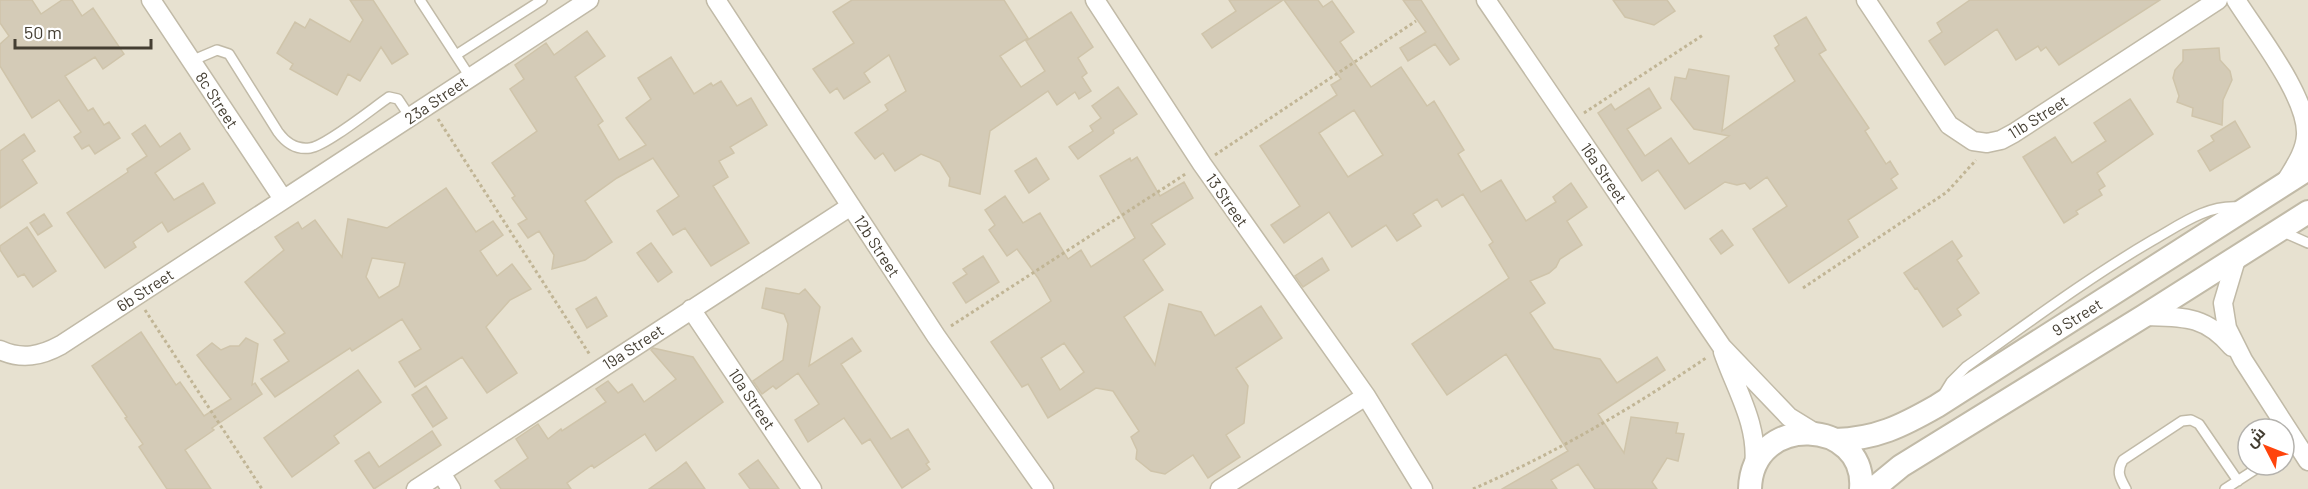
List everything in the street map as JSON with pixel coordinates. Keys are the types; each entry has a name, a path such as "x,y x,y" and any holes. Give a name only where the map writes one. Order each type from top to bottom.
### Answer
{"street":[{"name":"8c Street","path":"151,0 283,199"},
{"name":"23a Street","path":"283,199 589,0"},
{"name":"12b Street","path":"717,0 936,336 1044,489"},
{"name":"13 Street","path":"1095,0 1202,164 1366,396 1423,489"},
{"name":"16a Street","path":"1486,0 1722,347 1789,417 1825,436"},
{"name":"11b Street","path":"1866,0 1949,125 1973,141 1987,143 2001,140 2014,133 2218,0"},
{"path":"2236,0 2290,83 2308,103"},
{"path":"2284,184 2305,147 2307,133 2305,118 2290,83"},
{"name":"9 Street","path":"1751,483 1762,454 1773,443 1786,436 1800,432 1825,436 1876,435 1905,424 1937,406 2308,169"},
{"name":"6b Street","path":"0,350 22,357 44,354 61,345 283,199"},
{"name":"19a Street","path":"416,489 851,206"},
{"path":"1873,489 1901,466 2308,212"},
{"path":"2237,256 2225,296 2224,316 2228,328 2243,360 2293,445 2308,461"},
{"name":"10a Street","path":"691,309 812,489"},
{"path":"2144,316 2180,317 2194,319 2208,325 2220,333 2243,360"},
{"name":"16a Street","path":"1722,347 1735,386 1747,410 1752,430 1756,450 1751,483"},
{"path":"1220,489 1366,396"},
{"path":"1825,436 1848,451 1858,466 1861,489"},
{"path":"441,473 451,489"}],"lane":[{"path":"420,0 470,77"},
{"path":"456,55 542,0"},
{"path":"191,61 217,50 230,54 278,132 284,140 300,148 319,146 389,97 398,99 410,117"},
{"path":"2279,230 2308,243"},
{"path":"2126,489 2118,474 2122,460 2182,421 2191,420 2199,424 2238,481"},
{"path":"2225,489 2244,477"}],"path":[{"path":"936,336 1202,164 1416,21"},
{"path":"1570,123 1703,35"},
{"path":"429,104 600,369"},
{"path":"1803,288 1947,192 1970,168 1987,143"},
{"path":"135,296 262,489"},
{"path":"1473,489 1524,467 1572,442 1667,384 1722,347"}],"shaded area":[{"path":"0,0 2308,0 2308,489 0,489"}],"building":[{"path":"0,0 32,0 41,14 62,0 72,0 82,16 93,8 124,54 103,69 95,57 65,76 88,111 93,108 104,125 109,122 120,138 95,154 89,145 82,149 74,137 81,132 59,100 32,118 0,66 0,44 9,36 0,23"},
{"path":"350,0 373,0 408,54 392,64 381,47 360,81 348,74 337,95 290,69 293,64 277,53 295,22 305,28 310,19 350,42 363,20"},
{"path":"852,0 1004,0 1028,38 1000,56 1021,87 1045,71 1026,41 1071,12 1093,47 1078,58 1087,73 1082,77 1091,91 1079,99 1075,92 1057,105 1048,91 990,131 980,194 949,186 950,178 940,162 921,154 895,171 883,153 875,159 855,133 888,110 885,105 906,91 889,55 864,73 870,82 844,99 837,88 830,93 813,69 854,43 833,12"},
{"path":"1229,0 1283,0 1212,48 1202,34 1236,11"},
{"path":"1284,0 1318,0 1323,7 1332,1 1354,32 1340,42 1371,87 1401,67 1427,106 1434,101 1464,150 1458,154 1481,192 1501,180 1526,221 1556,202 1553,197 1571,183 1587,207 1567,221 1582,245 1560,259 1549,273 1530,281 1545,303 1530,313 1554,349 1600,359 1617,383 1657,357 1665,370 1598,414 1624,453 1631,417 1678,423 1676,433 1684,434 1678,461 1667,458 1652,482 1657,489 1595,489 1578,464 1551,480 1557,489 1502,489 1568,451 1506,354 1447,395 1412,344 1509,278 1489,245 1493,242 1463,194 1442,207 1437,199 1413,214 1421,226 1397,241 1386,225 1352,247 1329,212 1284,243 1271,225 1300,206 1260,146 1337,95 1331,85 1341,79","holes":["1354,110 1383,155 1348,177 1319,133"]},
{"path":"1403,0 1421,0 1459,59 1450,65 1435,44 1408,61 1400,48 1426,32"},
{"path":"1613,0 1667,0 1675,11 1654,25 1625,17"},
{"path":"1970,0 2160,0 2059,65 2046,47 2041,51 2038,46 2016,60 1997,29 1945,65 1929,41 1942,32 1937,23"},
{"path":"1806,17 1826,50 1819,54 1869,128 1865,131 1886,164 1890,161 1898,174 1891,179 1897,188 1848,220 1858,237 1789,283 1753,229 1787,206 1767,177 1750,189 1745,183 1737,185 1725,182 1685,209 1658,170 1642,181 1598,113 1611,104 1615,110 1649,88 1661,108 1627,129 1645,156 1671,138 1689,164 1729,136 1694,129 1671,99 1675,77 1686,79 1689,69 1729,76 1722,131 1795,81 1775,48 1779,45 1774,36"},
{"path":"587,31 605,56 575,77 603,121 598,125 619,160 646,145 626,118 651,99 638,78 671,57 694,94 711,83 713,86 721,81 737,106 751,98 767,125 730,147 734,153 719,161 728,177 713,186 749,243 711,266 685,228 673,235 657,211 679,196 653,158 617,178 585,201 612,242 585,260 552,269 554,255 539,231 528,238 518,224 527,219 512,198 515,196 492,163 537,131 510,89 524,79 515,65 546,43 554,55"},
{"path":"2219,48 2220,60 2230,71 2232,80 2223,100 2222,125 2192,116 2193,108 2177,102 2179,96 2173,78 2175,70 2183,61 2183,50"},
{"path":"1118,87 1137,114 1113,130 1114,133 1078,159 1069,147 1093,131 1090,126 1101,118 1092,106"},
{"path":"2130,99 2153,134 2097,173 2105,186 2099,190 2102,195 2076,211 2078,214 2064,223 2023,157 2055,137 2072,163 2106,141 2094,123"},
{"path":"2235,121 2250,147 2210,171 2198,151 2214,141 2211,136"},
{"path":"145,125 160,147 180,133 190,149 155,173 174,200 203,183 215,203 168,232 162,222 133,242 136,247 105,268 67,213 128,172 127,169 147,156 132,134"},
{"path":"24,134 35,151 22,160 37,183 0,208 0,151"},
{"path":"1137,157 1160,196 1184,182 1193,198 1151,224 1165,244 1143,260 1163,290 1124,317 1155,365 1169,304 1201,312 1215,336 1261,306 1282,338 1236,368 1248,386 1244,423 1226,435 1240,457 1208,478 1193,455 1165,474 1151,471 1136,459 1137,450 1131,437 1139,431 1113,391 1096,388 1048,418 1028,384 1022,387 991,342 1051,301 1017,249 1007,256 989,230 995,225 985,210 1005,196 1023,223 1040,213 1068,259 1081,250 1091,267 1135,238 1100,176 1130,158 1131,161","holes":["1064,343 1084,372 1060,390 1041,358"]},
{"path":"1036,158 1049,179 1029,193 1015,171"},
{"path":"446,188 476,232 493,221 503,235 480,251 497,276 512,264 531,289 510,300 486,327 517,373 487,393 462,357 415,387 399,362 421,349 402,319 352,351 350,348 275,397 261,379 289,361 274,340 285,333 245,282 284,250 275,237 298,222 302,229 315,220 342,257 348,219 387,228","holes":["372,258 405,263 399,286 379,298 366,277"]},
{"path":"44,214 52,226 38,235 30,223"},
{"path":"27,227 56,271 33,287 24,274 18,277 0,250 0,246"},
{"path":"1722,230 1733,245 1721,254 1710,239"},
{"path":"1952,241 1962,256 1957,260 1979,293 1957,309 1961,315 1943,327 1904,273"},
{"path":"651,243 672,272 658,282 637,253"},
{"path":"983,256 999,282 966,303 953,283 967,274 963,269"},
{"path":"1322,258 1329,270 1303,287 1295,276"},
{"path":"766,288 799,294 805,289 820,307 809,366 852,338 861,351 841,364 891,439 908,429 929,462 926,464 930,469 902,488 870,439 862,444 844,418 808,442 795,420 819,404 798,373 776,389 773,386 762,394 753,381 783,360 788,324 784,314 762,308"},
{"path":"596,297 607,316 587,328 576,309"},
{"path":"141,332 176,385 180,382 204,416 231,399 197,355 212,343 221,350 230,346 239,346 246,338 258,344 252,385 255,383 262,394 212,428 214,430 185,450 211,489 167,489 139,447 143,444 125,418 127,417 92,366"},
{"path":"653,348 693,357 723,402 656,451 645,434 594,468 592,465 567,483 571,489 501,489 495,481 528,458 516,439 538,424 548,439 561,429 562,431 606,402 596,389 608,381 618,393 632,384 644,402 676,379 651,350"},
{"path":"358,370 381,402 334,436 339,443 292,477 264,438"},
{"path":"426,386 447,418 433,427 412,395"},
{"path":"432,431 441,445 374,489 355,461 369,452 379,467"},
{"path":"758,460 779,489 750,489 739,474"},
{"path":"686,462 705,489 649,489 676,470"}]}
